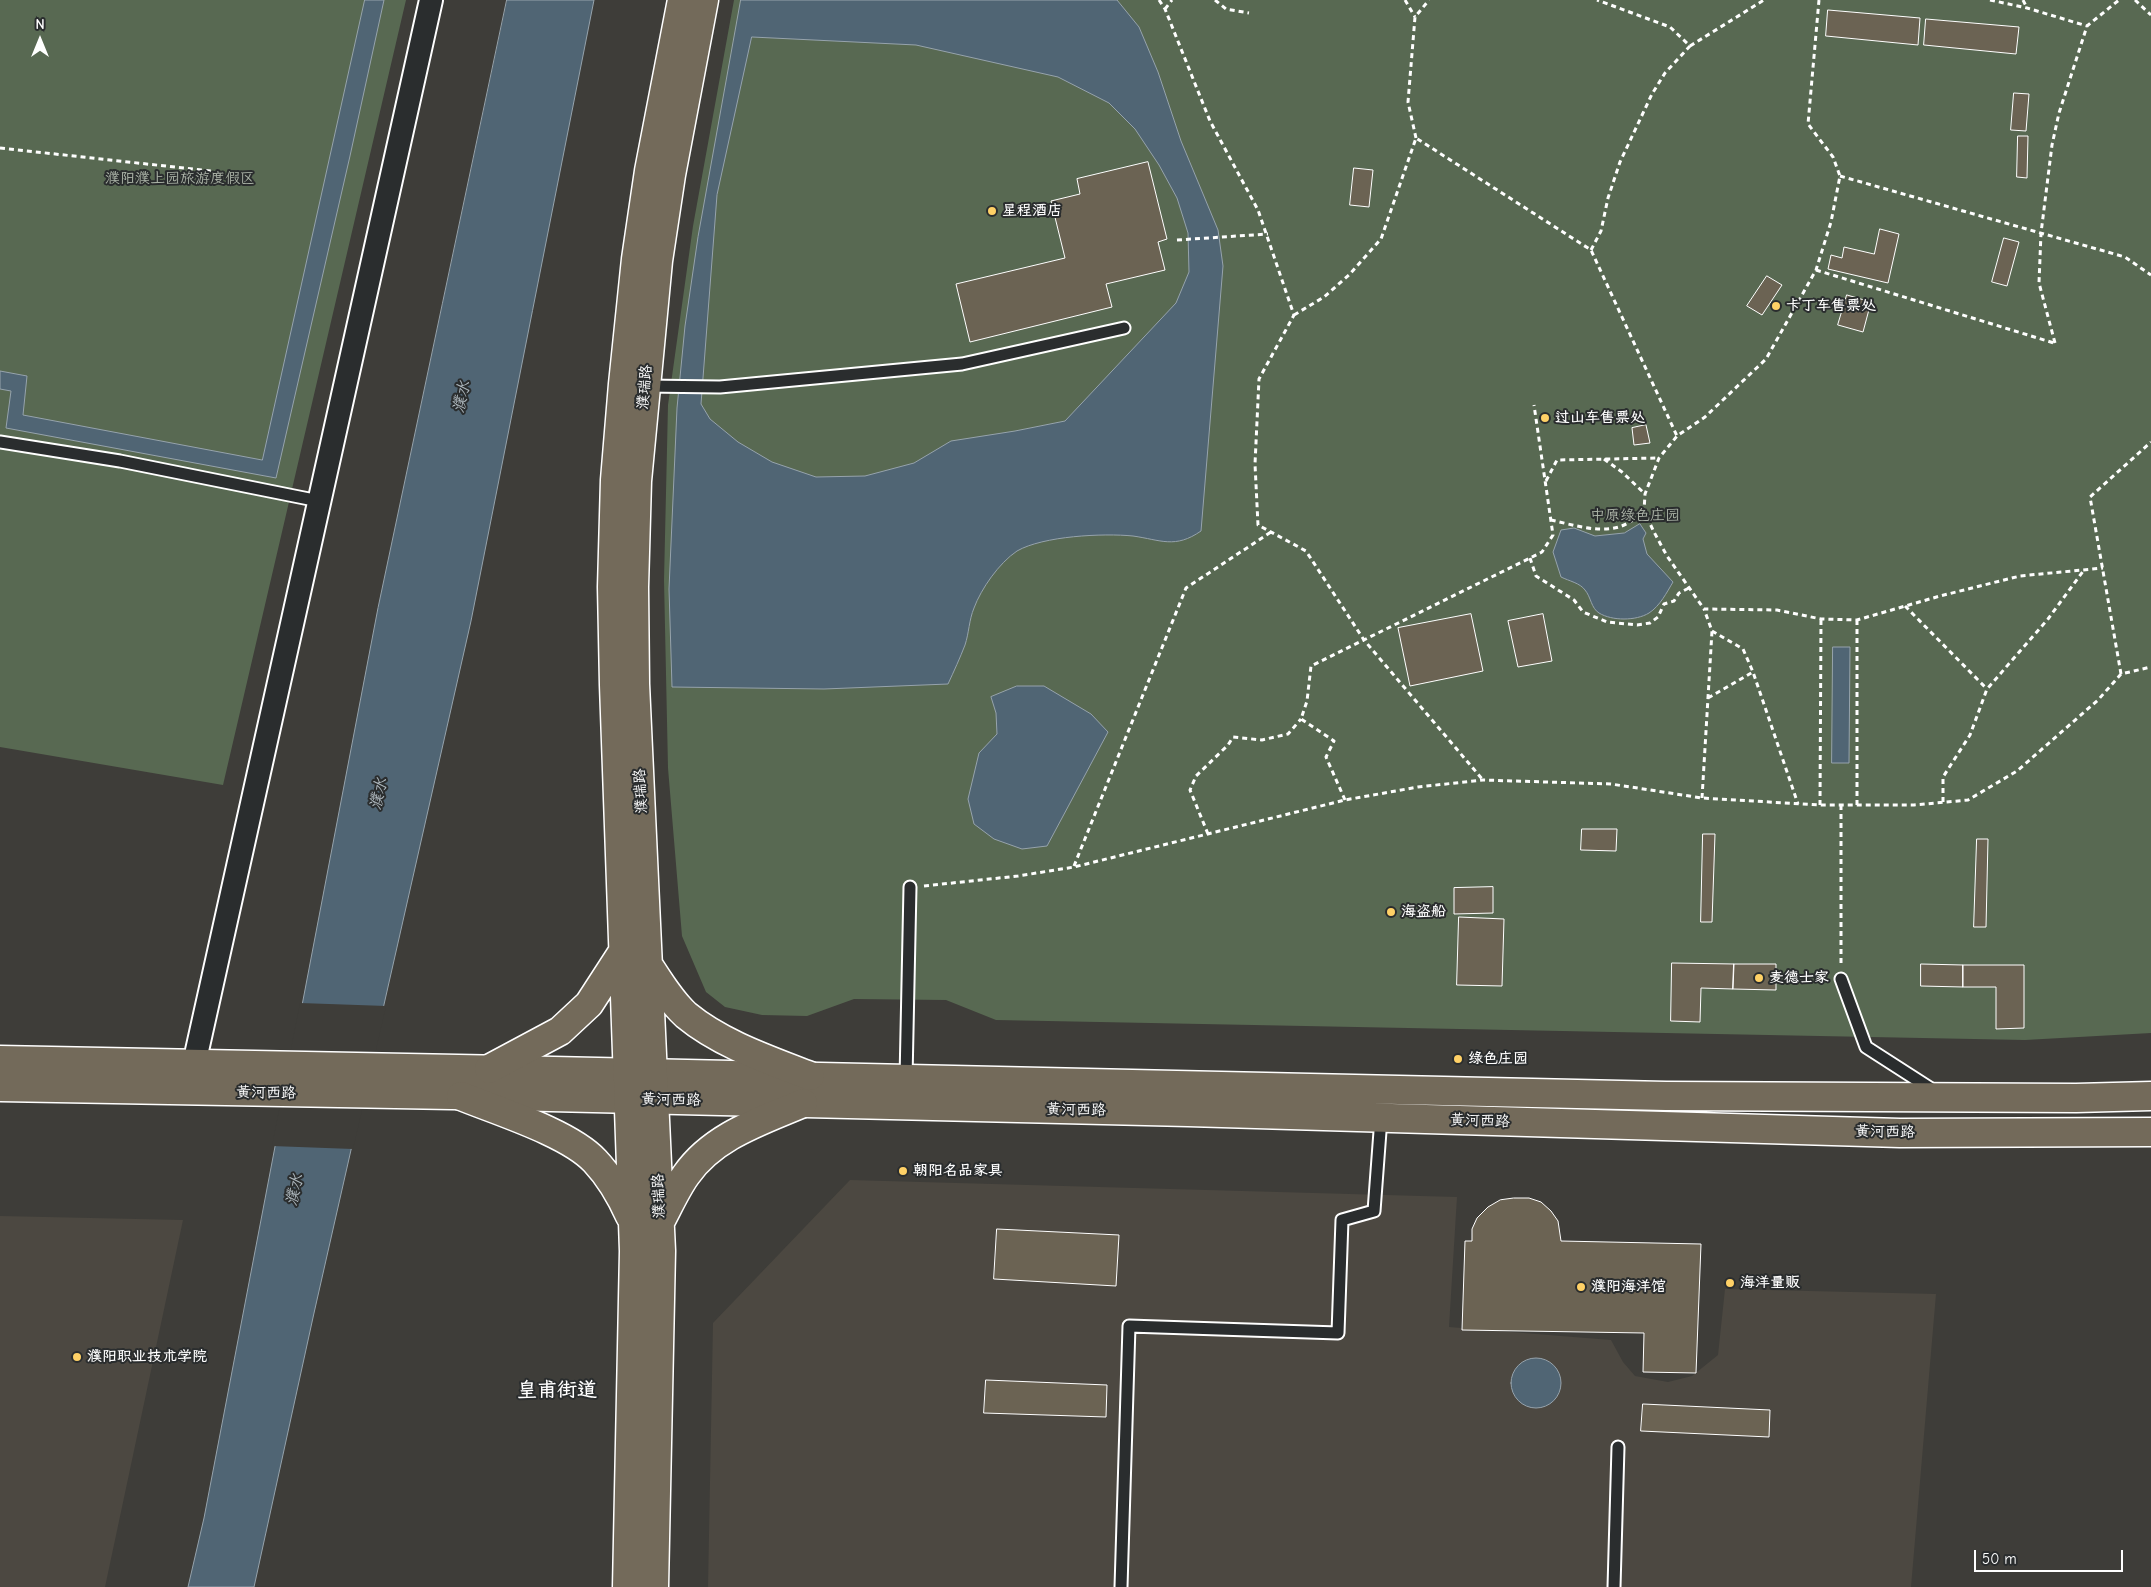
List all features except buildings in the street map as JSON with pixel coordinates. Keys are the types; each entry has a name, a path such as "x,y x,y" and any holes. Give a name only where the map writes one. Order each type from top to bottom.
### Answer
{"main road":[{"name":"濮瑞路","path":"654,1587 660,1222 642,1100 641,1073 624,950 612,586 615,480 622,384 636,259 649,172 682,0"},
{"name":"濮瑞路","path":"641,1073 650,966 636,684 634,587 637,481 644,386 658,261 668,194 704,0"},
{"path":"489,1069 560,1031 589,1004 624,950"},
{"path":"650,966 664,989 686,1014 713,1033 810,1076"},
{"name":"黄河西路","path":"0,1060 489,1069 1666,1096 2151,1096"},
{"name":"黄河西路","path":"0,1087 803,1103 1900,1133 2151,1132"},
{"path":"461,1096 551,1133 569,1142 594,1160 617,1188 633,1222"},
{"name":"濮瑞路","path":"627,1587 633,1222 642,1100"},
{"path":"660,1222 686,1175 710,1148 740,1131 803,1103"}],"street":[{"path":"194,1064 430,0"}],"lane":[{"path":"644,386 720,387 962,364 1124,328"},
{"path":"0,442 120,461 319,501"},
{"path":"906,1079 910,887"},
{"path":"1841,979 1866,1047 1943,1097"},
{"path":"1121,1587 1129,1326 1338,1333 1342,1220 1374,1211 1381,1118"},
{"path":"1614,1587 1618,1448"}],"path":[{"path":"1159,0 1165,9 1210,121 1258,210 1268,234 1294,315"},
{"path":"1165,9 1172,0"},
{"path":"1215,0 1226,9 1249,13"},
{"path":"1405,0 1415,17"},
{"path":"1428,0 1415,17 1408,102 1416,138 1381,239 1349,275 1324,297 1294,315 1259,379 1256,464 1258,525 1306,551 1364,640 1483,780"},
{"path":"1598,0 1670,27 1690,46"},
{"path":"1591,250 1601,231 1608,198 1620,162 1652,94 1665,73 1690,46 1764,0"},
{"path":"1702,798 1712,632 1704,609 1667,556 1644,511 1645,494 1659,458 1677,436 1705,417 1766,359 1816,270 1831,222 1840,176 1833,157 1808,124 1819,0"},
{"path":"1990,0 2027,8 2087,26"},
{"path":"2023,0 2027,8"},
{"path":"1816,270 2055,343 2039,283 2041,233 2058,113 2087,26 2119,0"},
{"path":"2135,0 2151,15"},
{"path":"1416,138 1591,250 1677,436"},
{"path":"0,148 211,171"},
{"path":"1840,176 2125,257 2151,274"},
{"path":"1177,240 1268,234"},
{"path":"1208,834 1190,790 1196,776 1221,752 1233,737 1262,740 1288,734 1301,719 1307,701 1312,666 1542,552 1553,535 1534,405"},
{"path":"2121,674 2090,497 2151,442"},
{"path":"1604,458 1645,494"},
{"path":"1546,481 1557,460 1659,458"},
{"path":"1551,520 1577,526 1605,529 1627,524 1644,511"},
{"path":"1074,867 1186,588 1271,532"},
{"path":"1530,558 1536,576 1574,600 1583,612 1608,622 1637,625 1650,623 1658,617 1664,604 1674,601 1679,594 1689,588"},
{"path":"1704,609 1777,610 1821,619 1857,620 2020,576 2103,568"},
{"path":"1943,802 1943,777 1970,735 1988,689 2048,619 2084,569"},
{"path":"1905,606 1988,689"},
{"path":"1820,804 1821,619"},
{"path":"1857,620 1857,805"},
{"path":"1712,632 1743,649 1753,672 1798,804"},
{"path":"910,887 1018,876 1074,867 1345,800 1418,787 1483,780 1611,784 1702,798 1798,804 1857,805 1968,800 2017,772 2098,700 2121,674 2151,667"},
{"path":"1707,698 1753,672"},
{"path":"1301,719 1334,741 1326,757 1345,800"},
{"path":"1841,804 1841,979"}],"shaded area":[{"path":"850,1180 1457,1197 1449,1327 1611,1340 1623,1362 1635,1376 1668,1382 1692,1376 1718,1355 1725,1289 1936,1294 1911,1587 708,1587 713,1323"},
{"name":"濮阳职业技术学院","path":"0,1216 183,1220 105,1587 0,1587"}],"green space":[{"name":"濮阳濮上园旅游度假区","path":"0,0 406,0 223,785 0,747"},
{"name":"中原绿色庄园","path":"734,0 2151,0 2151,1033 2025,1040 996,1020 946,1000 854,999 807,1016 762,1015 725,1007 706,992 682,936 668,768 664,580 668,405 693,226"}],"water":[{"path":"365,0 384,0 276,478 6,428 11,391 0,389 0,371 27,376 23,415 262,460"},
{"name":"濮水","path":"507,0 594,0 471,621 314,1313 254,1587 188,1587 204,1518 378,608"},
{"path":"741,0 1117,0 1139,27 1158,72 1181,141 1218,230 1223,266 1201,531 1192,537 1175,542 1133,536 1090,535 1042,542 1017,551 997,569 981,593 972,613 965,645 948,684 824,689 672,687 669,589 677,408 685,326 698,237","holes":["752,37 916,45 1058,77 1109,103 1135,129 1159,165 1177,198 1188,233 1189,272 1176,303 1065,421 951,441 914,463 865,476 816,477 772,462 738,442 710,419 701,404 717,195"]},
{"path":"1640,524 1646,533 1643,539 1647,554 1673,582 1657,607 1644,616 1631,619 1617,619 1604,616 1594,608 1583,588 1561,577 1553,552 1561,530 1574,528 1595,536 1624,533"},
{"path":"1833,647 1850,647 1849,763 1832,763"},
{"path":"1017,686 1044,686 1091,714 1108,732 1047,846 1022,849 994,839 974,824 968,799 979,753 997,734 996,713 991,697"},
{"path":"1531,1358 1541,1358 1554,1365 1561,1378 1561,1388 1554,1401 1541,1408 1531,1408 1522,1404 1515,1397 1511,1388 1511,1378 1515,1369 1522,1362"}],"pier":[{"path":"300,1003 386,1006 353,1149 272,1146"}],"place":[{"name":"星程酒店","path":"992,211"},
{"name":"卡丁车售票处","path":"1776,306"},
{"name":"过山车售票处","path":"1545,418"},
{"name":"海盗船","path":"1391,912"},
{"name":"麦德士家","path":"1759,978"},
{"name":"绿色庄园","path":"1458,1059"},
{"name":"朝阳名品家具","path":"903,1171"},
{"name":"海洋量贩","path":"1730,1283"},
{"name":"濮阳海洋馆","path":"1581,1287"},
{"name":"濮阳职业技术学院","path":"77,1357"}],"district":[{"name":"皇甫街道","path":"557,1390"}]}
